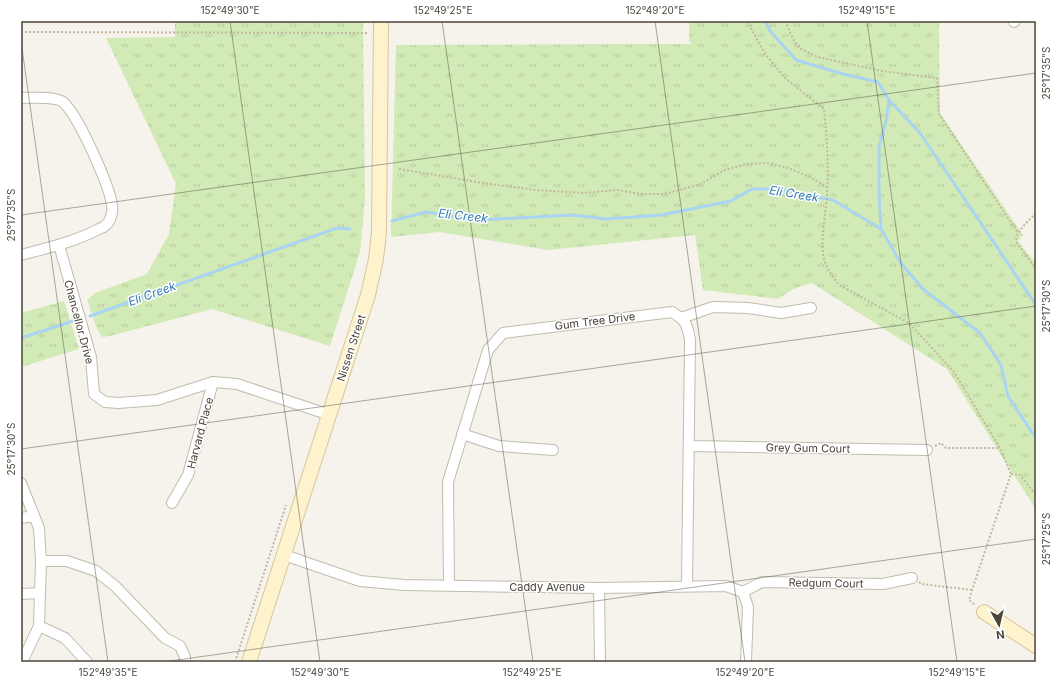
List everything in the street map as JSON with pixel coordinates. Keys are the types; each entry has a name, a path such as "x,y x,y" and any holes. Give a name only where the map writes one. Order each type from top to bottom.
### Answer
{"street":[{"name":"Nissen Street","path":"249,662 368,295 376,259 379,232 375,24"},
{"path":"21,98 49,98 62,101 71,112 99,165 112,206 111,216 106,225 88,235 59,245 21,255"},
{"name":"Chancellor Drive","path":"59,245 91,358 94,394 105,402 118,403 156,400 213,382 237,384 330,415"},
{"path":"687,586 690,340 687,325 681,318 714,307 748,308 781,313 811,308"},
{"name":"Gum Tree Drive","path":"449,586 448,482 488,350 503,333 672,312 681,318"},
{"name":"Harvard Place","path":"172,503 188,475 213,382"},
{"path":"462,434 498,446 553,450"},
{"name":"Grey Gum Court","path":"689,446 927,450"},
{"path":"21,484 39,528 41,561 39,626 22,662"},
{"path":"21,518 34,516"},
{"name":"Caddy Avenue","path":"284,555 360,581 404,585 599,588 726,586 743,592"},
{"path":"41,561 67,561 96,571 116,586 165,638 180,646 185,657 185,662"},
{"name":"Redgum Court","path":"743,592 762,582 883,584 912,578"},
{"path":"599,588 600,662"},
{"path":"743,592 748,608 746,662"},
{"path":"21,594 40,593"},
{"path":"984,612 1036,646"},
{"path":"39,626 65,638 87,662"}],"path":[{"path":"747,21 764,54 784,78 824,109 828,144 827,194 823,253 826,267 839,285 910,323 954,372 1000,448 1011,474 969,600 984,612"},
{"path":"785,21 794,41 800,48 818,57 875,69 937,78 939,114 1018,233"},
{"path":"21,32 368,33 375,24"},
{"path":"399,169 536,190 584,193 617,190 641,194 664,194 701,184 725,170 746,164 768,163 788,168 810,177 827,187"},
{"path":"1036,212 1018,233 1016,241 1036,269"},
{"path":"927,450 941,443 946,448 1000,448"},
{"path":"1011,474 1020,474 1036,496"},
{"path":"912,578 922,584 972,590"}],"green space":[{"path":"175,21 363,21 365,199 360,252 330,346 212,309 110,336 102,337 97,329 87,300 95,293 147,274 169,234 176,184 106,38 175,37"},
{"path":"689,21 939,21 940,113 1023,235 1018,241 1036,264 1036,509 947,369 812,283 793,289 778,299 703,290 695,235 548,250 440,232 391,237 396,45 693,44 689,41"},
{"path":"64,301 79,349 21,367 21,313"}],"waterway":[{"path":"765,21 770,31 796,60 843,74 878,82 889,100 886,121 879,147 881,229"},
{"path":"889,100 920,133 1036,305"},
{"name":"Eli Creek","path":"392,221 426,212 477,220 573,215 606,219 661,215 731,201 752,189 777,189 833,200 881,229 900,262 923,289 980,333 1001,365 1008,396 1036,437"},
{"name":"Eli Creek","path":"90,316 337,228 350,229"},
{"name":"Eli Creek","path":"21,338 73,321"}]}
